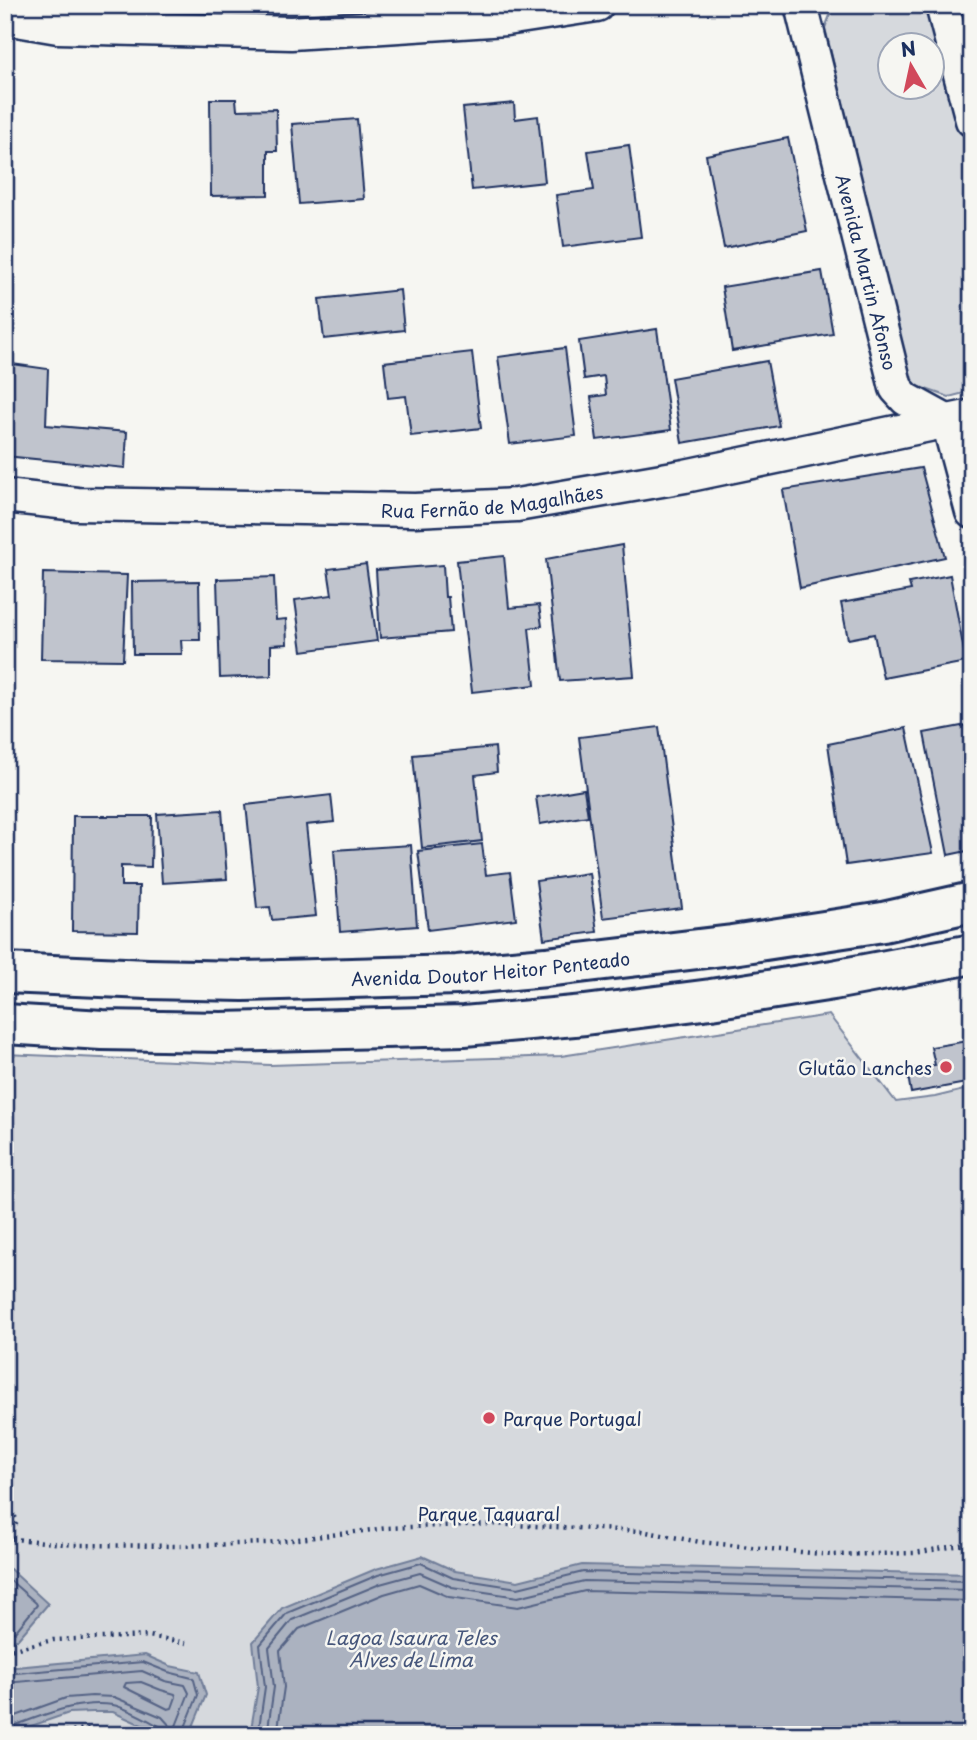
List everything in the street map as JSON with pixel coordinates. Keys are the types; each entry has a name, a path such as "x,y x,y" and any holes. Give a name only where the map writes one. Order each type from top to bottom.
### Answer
{"main road":[{"name":"Avenida Doutor Heitor Penteado","path":"5,973 243,981 457,975 745,943 883,922 972,902"},
{"path":"5,1024 102,1030 221,1032 464,1026 585,1015 711,999 972,954"}],"street":[{"path":"5,18 58,27 290,33 506,19 597,5"},
{"name":"Avenida Martin Afonso","path":"801,5 896,388 906,399 960,419"},
{"path":"942,5 972,120"},
{"path":"960,419 972,512"},
{"name":"Rua Fernão de Magalhães","path":"5,496 76,504 402,510 517,505 685,476 960,419"}],"path":[{"path":"5,1490 17,1522 6,1538"},
{"name":"Parque Taquaral","path":"6,1538 74,1545 180,1546 267,1543 387,1528 490,1524 641,1531 700,1542 831,1555 915,1553 972,1543"},
{"path":"5,1651 53,1640 149,1636 186,1643"},
{"path":"52,1735 72,1729 116,1730 132,1735"}],"shaded area":[{"path":"834,5 933,5 940,32 876,32 876,102 946,102 946,57 972,161 972,391 949,397 911,384 825,28"},
{"name":"Parque Portugal","path":"829,1015 896,1102 935,1097 972,1088 972,1735 5,1735 5,1054 270,1065 561,1056"}],"water":[{"name":"Lagoa Isaura Teles Alves de Lima","path":"422,1556 455,1571 518,1581 582,1565 972,1574 972,1735 250,1735 258,1687 253,1642 282,1608 376,1569"},
{"path":"5,1569 10,1569 48,1604 18,1639 5,1642"},
{"path":"145,1655 170,1666 199,1672 206,1695 190,1734 157,1732 113,1712 93,1712 69,1713 5,1735 5,1668"}],"building":[{"path":"210,99 236,99 237,110 276,109 277,151 268,151 268,195 211,196"},
{"path":"514,103 515,119 538,116 545,182 472,190 463,108"},
{"path":"357,119 364,199 299,204 292,124"},
{"path":"788,138 807,231 724,248 706,155"},
{"path":"629,145 641,237 563,247 556,195 594,190 588,151"},
{"path":"822,271 833,334 732,351 722,287"},
{"path":"400,290 404,330 324,339 319,299"},
{"path":"657,329 671,430 597,440 591,397 606,395 604,376 584,379 579,341"},
{"path":"565,348 576,436 510,444 498,357"},
{"path":"472,352 481,428 411,436 406,396 388,398 384,362"},
{"path":"767,361 779,426 682,443 671,378"},
{"path":"5,363 48,369 46,425 127,432 125,468 5,456"},
{"path":"921,468 945,557 800,588 783,490"},
{"path":"622,545 634,676 560,681 546,559"},
{"path":"504,556 509,608 539,605 542,626 529,628 535,685 472,692 457,561"},
{"path":"366,564 377,641 302,651 295,600 332,595 328,569"},
{"path":"443,565 451,632 380,638 376,570"},
{"path":"43,573 127,575 123,660 41,659"},
{"path":"950,575 966,662 883,678 874,634 848,639 841,603 911,590 909,583"},
{"path":"274,577 276,620 286,619 287,644 271,645 271,676 220,678 217,579"},
{"path":"199,581 200,640 181,640 182,654 133,654 132,582"},
{"path":"972,724 972,850 948,855 924,733"},
{"path":"659,727 682,908 603,918 579,737"},
{"path":"906,728 933,853 846,865 828,744"},
{"path":"495,747 497,772 475,775 482,841 422,848 413,755"},
{"path":"584,789 588,816 540,824 536,797"},
{"path":"331,795 334,822 306,825 316,916 272,920 270,907 257,908 246,805"},
{"path":"222,810 227,879 162,883 157,814"},
{"path":"73,816 152,816 151,867 121,866 121,886 139,886 138,932 72,931"},
{"path":"482,844 486,875 510,872 516,919 428,930 418,851"},
{"path":"411,845 417,926 340,932 334,850"},
{"path":"589,873 597,932 544,939 536,881"},
{"name":"Glutão Lanches","path":"967,1041 972,1044 972,1082 911,1093 907,1070 935,1065 931,1047"}],"place":[{"name":"Glutão Lanches","path":"946,1067"},
{"name":"Parque Portugal","path":"489,1418"}]}
